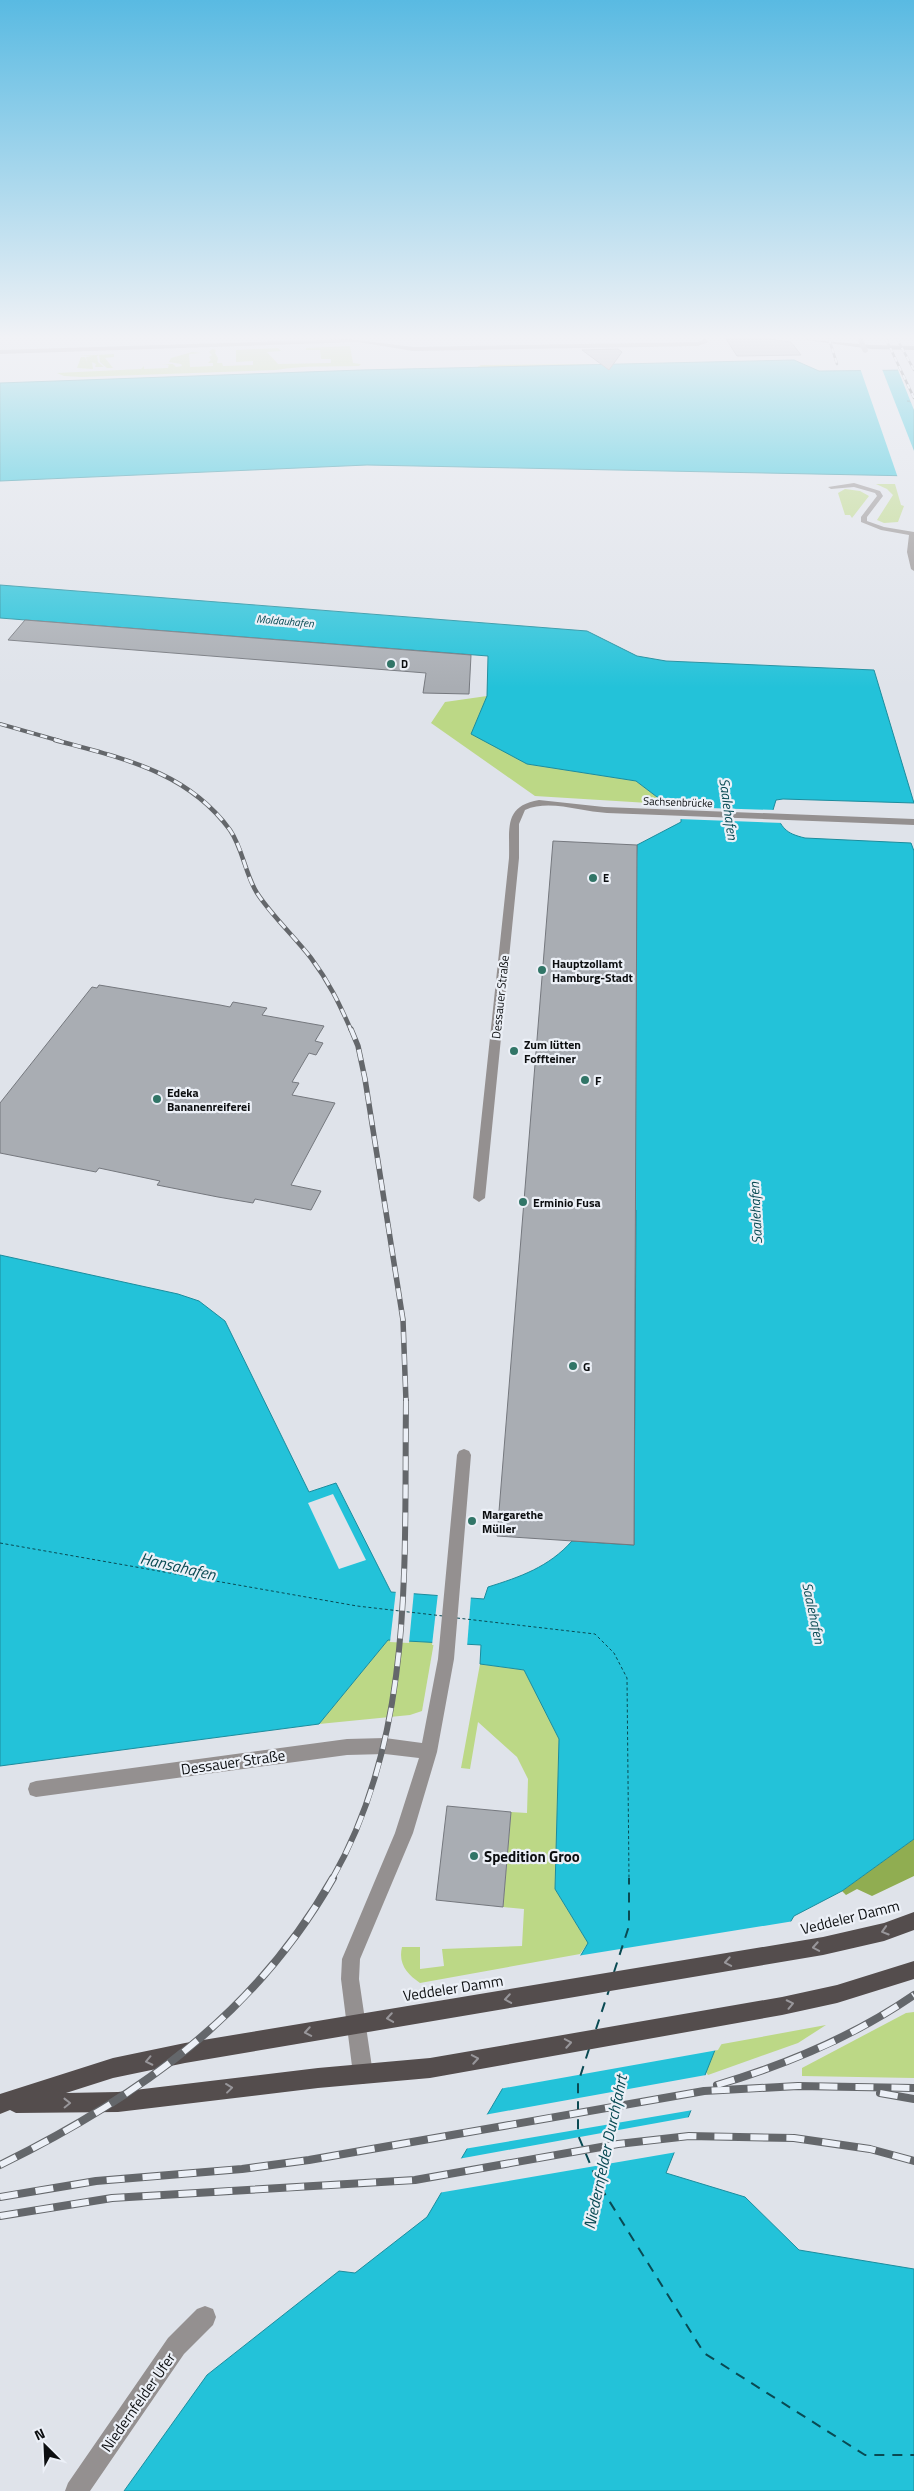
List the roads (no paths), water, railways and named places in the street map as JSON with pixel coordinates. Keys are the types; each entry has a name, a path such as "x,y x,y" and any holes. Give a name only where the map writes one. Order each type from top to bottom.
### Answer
{"main road":[{"name":"Veddeler Damm","path":"0,2104 113,2068 185,2053 776,1954 856,1939 914,1921"},
{"name":"Veddeler Damm","path":"0,2104 118,2102 430,2068 837,1994 914,1970"}],"street":[{"path":"831,487 854,485 878,492 880,496 863,520 869,525 900,536 911,545"},
{"path":"883,529 914,534 911,545 914,569"},
{"name":"Sachsenbrücke","path":"532,804 542,803 597,810 914,822"},
{"name":"Dessauer Straße","path":"479,1198 513,864 515,819 519,810 532,804"},
{"path":"363,2074 350,1979 351,1959 404,1833 429,1752 446,1659 464,1455"},
{"name":"Dessauer Straße","path":"36,1789 347,1747 385,1746 429,1752"},
{"name":"Niedernfelder Ufer","path":"76,2491 176,2346 205,2317"}],"water":[{"path":"0,455 914,455 914,476 367,465 0,481"},
{"path":"0,585 587,631 637,656 666,661 874,670 914,803 783,799 776,800 773,810 785,829 798,836 805,838 911,843 914,851 914,1839 842,1891 794,1916 717,2045 666,2173 745,2197 799,2250 914,2269 914,2491 124,2491 207,2375 339,2271 355,2273 427,2217 588,1943 555,1889 559,1739 524,1670 480,1664 481,1645 388,1640 319,1724 0,1766 0,1255 178,1294 199,1301 225,1321 309,1492 336,1483 391,1592 484,1599 488,1587 523,1575 544,1564 554,1558 572,1541 634,1545 636,1210 622,1209 637,845 681,822 681,805 657,797 636,781 527,764 471,734 487,696 488,656 0,618"}],"railway":[{"path":"0,724 60,741"},
{"path":"55,740 104,753 151,770 173,780 213,810 234,837 257,893 317,967 333,993 351,1030"},
{"path":"351,1029 358,1046 365,1079 403,1320 406,1402"},
{"path":"332,1879 359,1823 378,1766 391,1707 404,1585 406,1402"},
{"path":"0,2165 51,2139 99,2111 189,2047 230,2011 267,1971 302,1927 333,1878"},
{"path":"717,2085 769,2068 819,2048 867,2024 914,1995"},
{"path":"0,2197 96,2181 242,2169 309,2160 704,2091 798,2086 914,2088"},
{"path":"880,2093 914,2099"},
{"path":"0,2216 112,2198 415,2180 618,2144 689,2136 794,2138 870,2149 914,2161"}],"place":[{"name":"D","path":"391,664"},
{"name":"E","path":"593,878"},
{"name":"Hauptzollamt Hamburg-Stadt","path":"542,970"},
{"name":"Zum lütten Foffteiner","path":"514,1051"},
{"name":"F","path":"585,1080"},
{"name":"Edeka Bananenreiferei","path":"157,1099"},
{"name":"Erminio Fusa","path":"523,1202"},
{"name":"G","path":"573,1366"},
{"name":"Margarethe Müller","path":"472,1521"},
{"name":"Spedition Groo","path":"474,1856"}],"water label":[{"name":"Moldauhafen","path":"285,621"},
{"name":"Saalehafen","path":"729,809"},
{"name":"Saalehafen","path":"755,1213"},
{"name":"Hansahafen","path":"178,1566"},
{"name":"Saalehafen","path":"814,1613"},
{"name":"Niedernfelder Durchfahrt","path":"605,2152"}]}
